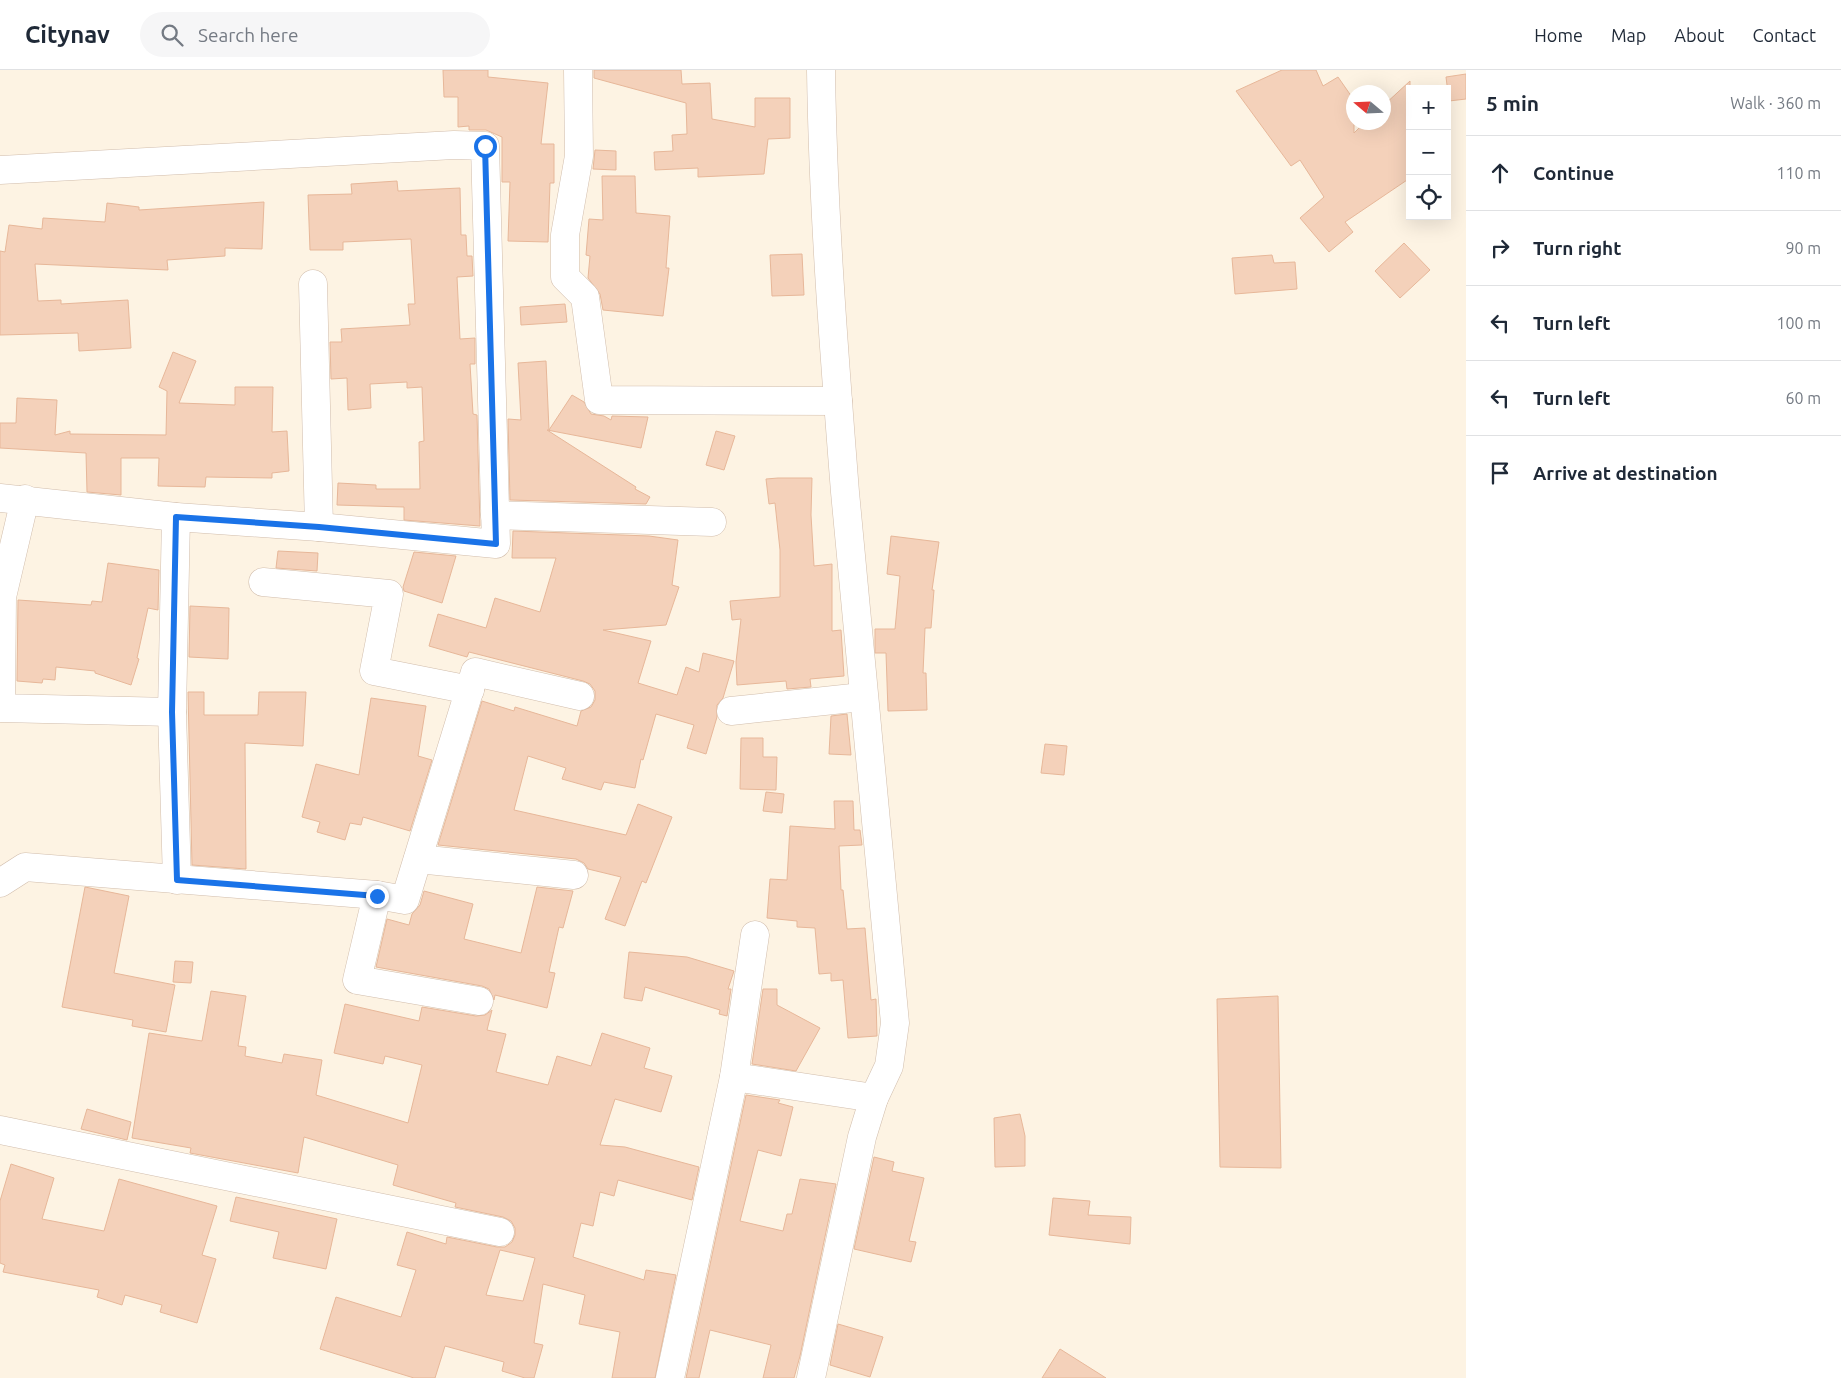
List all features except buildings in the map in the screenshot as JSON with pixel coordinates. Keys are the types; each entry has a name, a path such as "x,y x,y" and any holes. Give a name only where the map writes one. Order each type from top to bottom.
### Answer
{"street":[{"path":"578,70 579,156 565,235 565,277 585,297 599,400 838,401"},
{"path":"811,1378 862,1137 874,1098 889,1066 895,1023 862,697 838,401 822,142 821,70"},
{"path":"0,170 454,145 485,146 496,544 319,527 176,517 12,498 2,598 1,708 172,712"},
{"path":"313,284 319,527"},
{"path":"495,515 712,522"},
{"path":"176,517 172,712 177,880"},
{"path":"263,582 389,594 374,671 470,690"},
{"path":"0,883 26,867 377,896 405,900 475,672 580,696"},
{"path":"731,711 862,697"},
{"path":"418,859 574,875"},
{"path":"377,896 357,980 479,1001"},
{"path":"670,1378 734,1077 755,935"},
{"path":"734,1077 874,1098"},
{"path":"0,1130 500,1232"}],"route":[{"path":"377,896 177,880 172,712 176,517 319,527 496,544 485,146"}]}
